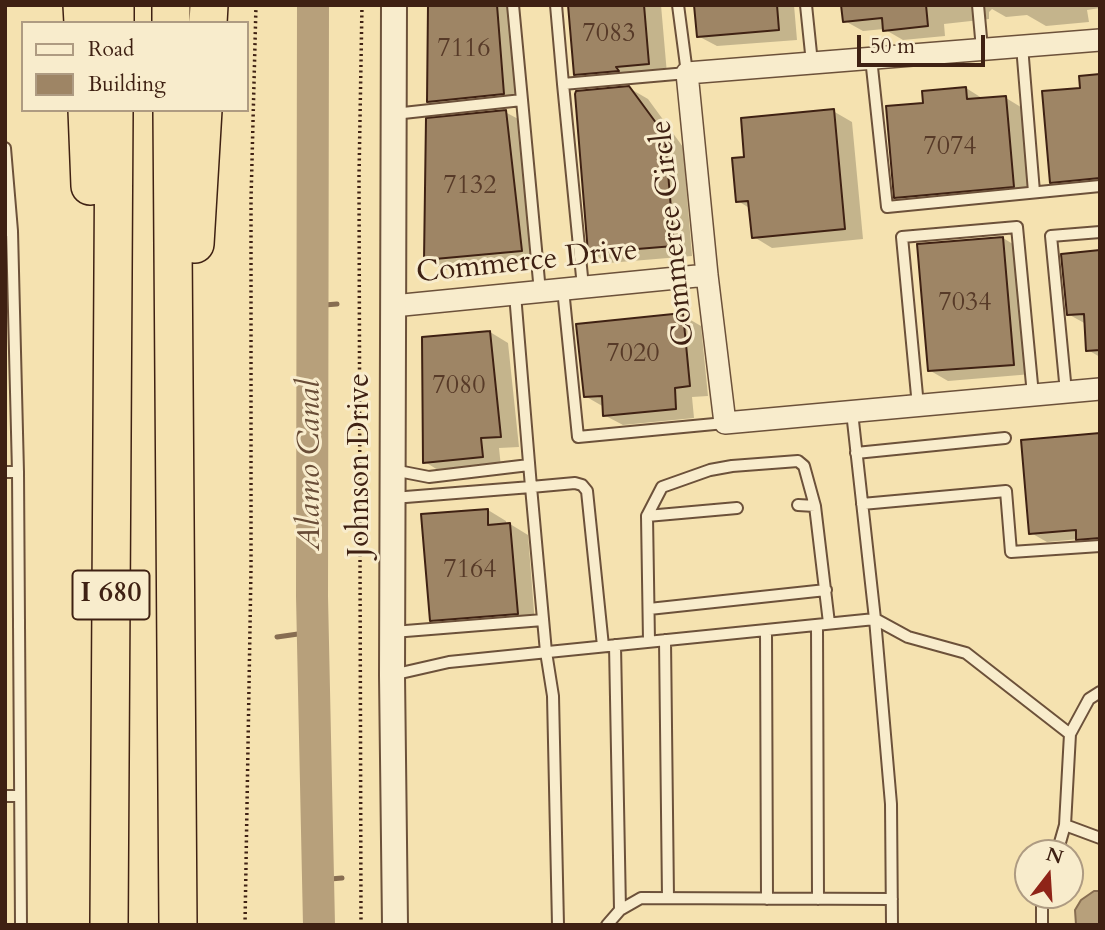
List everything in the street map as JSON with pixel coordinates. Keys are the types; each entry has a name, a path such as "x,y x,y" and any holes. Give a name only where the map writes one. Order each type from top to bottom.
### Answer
{"highway":[{"path":"87,112 93,239 113,265"},
{"name":"I 680","path":"109,925 114,112"},
{"name":"I 680","path":"172,112 178,925"},
{"path":"174,379 189,362 203,112"}],"street":[{"name":"Johnson Drive","path":"394,5 392,676 395,925"},
{"path":"687,73 1100,40"},
{"name":"Commerce Circle","path":"687,73 725,423"},
{"name":"Commerce Drive","path":"394,306 707,275"},
{"path":"725,423 1100,389"}],"lane":[{"path":"513,5 540,292"},
{"path":"556,5 563,84 578,437 725,423"},
{"path":"563,84 687,73 678,5"},
{"path":"806,5 812,63"},
{"path":"978,5 982,49"},
{"path":"1022,46 1034,192"},
{"path":"871,58 887,207 1100,186"},
{"path":"394,114 522,100"},
{"path":"5,148 18,472 21,925"},
{"path":"918,406 902,237 1017,228 1033,395"},
{"path":"1066,392 1051,236 1100,232"},
{"path":"515,294 546,652 553,696 558,925"},
{"path":"852,412 875,619 891,804 892,925"},
{"path":"856,453 1006,438"},
{"path":"649,641 647,516 662,487 710,470 732,466 798,461 804,466 815,506 829,623"},
{"path":"393,470 429,477 529,465"},
{"path":"5,472 18,472"},
{"path":"393,498 575,483 582,485 587,491 603,646"},
{"path":"862,504 1006,491 1011,552 1100,546"},
{"path":"798,505 815,506"},
{"path":"647,516 737,508"},
{"path":"649,609 825,590"},
{"path":"392,676 449,662 875,619 908,637 966,653 1070,734"},
{"path":"392,632 543,620"},
{"path":"817,625 818,899"},
{"path":"766,630 767,898"},
{"path":"665,640 668,898"},
{"path":"615,645 620,910"},
{"path":"1060,839 1065,825 1070,734 1089,699 1100,692"},
{"path":"5,796 20,796"},
{"path":"1065,825 1100,838"},
{"path":"607,925 620,910 641,898 892,899"}],"path":[{"path":"245,925 251,568 251,200 256,5"},
{"path":"361,925 359,177 362,5"}],"shaded area":[{"path":"1094,891 1100,891 1100,925 1076,925 1075,910 1084,909 1084,898"}],"building":[{"path":"428,5 497,5 504,94 427,102"},
{"path":"568,5 644,5 649,64 616,67 619,71 574,75"},
{"path":"694,5 777,5 779,30 697,37"},
{"path":"841,5 926,5 928,26 883,31 882,18 843,22"},
{"path":"1100,74 1100,178 1050,183 1042,91 1080,88 1079,76"},
{"path":"629,86 665,135 674,246 588,253 575,94 576,91"},
{"path":"966,87 967,99 1006,96 1014,187 894,198 886,106 923,103 922,91"},
{"path":"834,109 845,229 752,238 748,201 736,202 732,158 744,157 741,118"},
{"path":"506,110 522,251 424,260 426,118"},
{"path":"1003,237 1014,365 928,371 917,244"},
{"path":"1100,250 1100,350 1086,351 1084,314 1067,315 1061,254"},
{"path":"683,313 690,386 675,388 676,409 603,416 602,396 584,397 576,324"},
{"path":"490,331 501,437 481,438 483,457 423,463 422,337"},
{"path":"1100,433 1100,538 1076,540 1076,530 1029,534 1021,440"},
{"path":"488,509 488,525 510,523 518,614 430,621 421,514"}],"waterway":[{"name":"Alamo Canal","path":"313,5 312,596 319,925"},
{"path":"312,306 337,304"},
{"path":"277,637 312,632"},
{"path":"318,880 342,878"}]}
